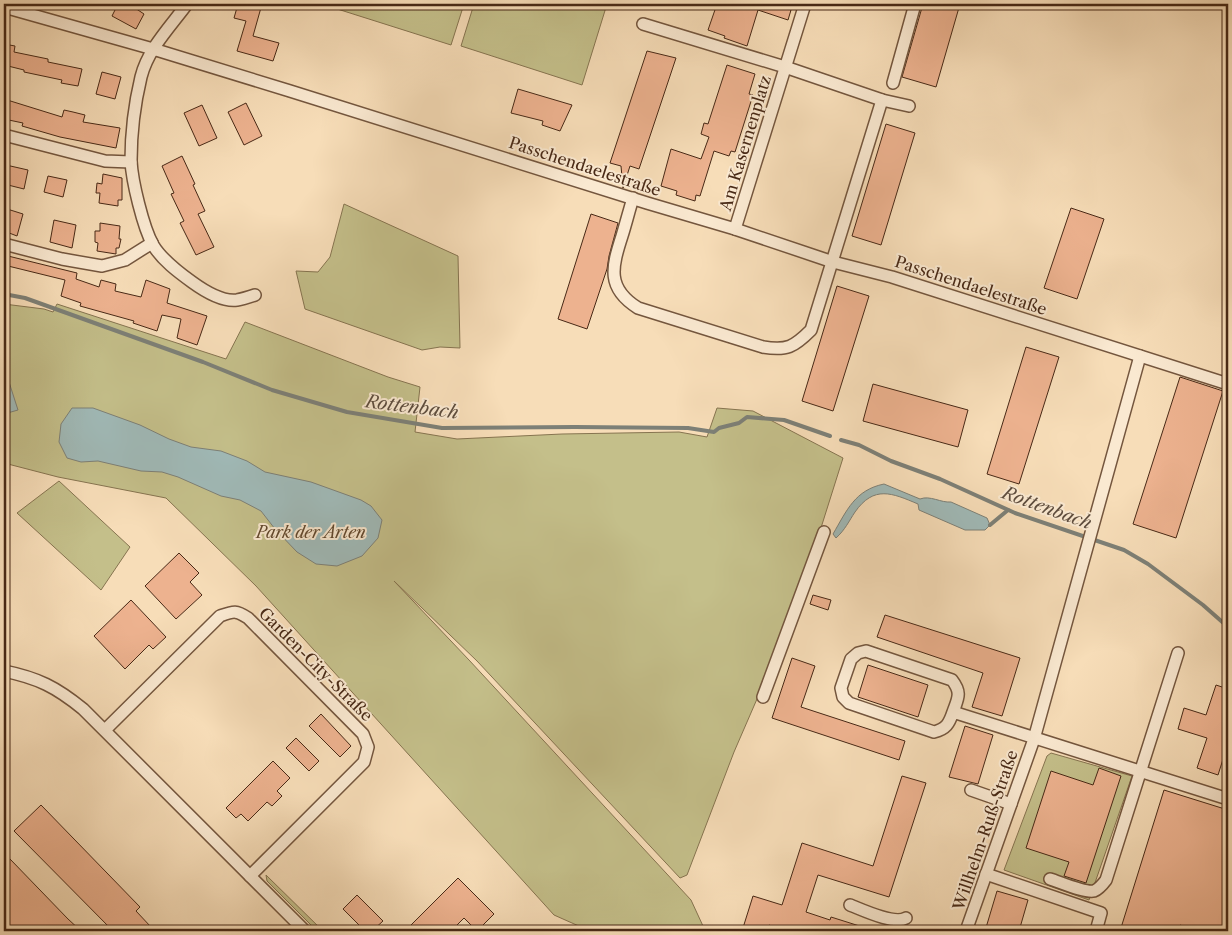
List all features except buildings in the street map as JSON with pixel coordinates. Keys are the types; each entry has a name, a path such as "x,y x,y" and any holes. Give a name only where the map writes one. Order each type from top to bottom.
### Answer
{"street":[{"path":"187,4 153,49 141,77 131,162 140,212 152,243 159,253 180,274 202,288 227,300 236,300 255,295"},
{"name":"Am Kasernenplatz","path":"735,229 805,4"},
{"path":"893,83 915,4"},
{"name":"Passchendaelestraße","path":"4,7 153,49 735,229 833,262 892,277 1228,384"},
{"name":"Am Kasernenplatz","path":"643,24 785,67 882,100 909,106"},
{"path":"633,198 614,262 614,275 618,288 626,299 638,308 763,348 783,349 798,343 811,330 882,100"},
{"path":"4,135 105,161 131,162"},
{"path":"4,244 62,259 102,266 125,260 152,243"},
{"name":"Willhelm-Ruß-Straße","path":"966,931 1034,738 1140,356"},
{"path":"764,697 824,532"},
{"name":"Garden-City-Straße","path":"105,730 220,616 233,611 239,612 248,618 362,734 368,747 364,762 250,876"},
{"path":"866,651 952,680 958,687 958,696 953,712 949,724 943,730 934,732 849,704 843,697 841,688 851,659 858,653 866,651"},
{"path":"1050,880 1093,891 1106,880 1178,653"},
{"path":"4,671 35,678 83,708 305,931"},
{"path":"953,712 1034,738"},
{"name":"Willhelm-Ruß-Straße","path":"1034,738 1228,799"},
{"path":"971,790 1011,804"},
{"path":"986,874 1102,913 1096,931"},
{"path":"850,905 892,920 902,921 906,918 903,925 904,930"}],"green space":[{"path":"332,4 464,4 451,45 331,7"},
{"path":"474,4 607,4 582,85 461,46"},
{"path":"344,204 458,256 460,348 440,347 422,350 305,309 296,271 318,272 330,257"},
{"name":"Park der Arten","path":"4,304 44,309 53,312 57,304 226,359 245,322 388,377 420,387 415,432 457,439 562,434 679,432 707,437 717,408 753,411 843,458 820,531 770,669 734,752 687,875 680,878 477,661 394,581 691,900 703,926 699,931 590,931 554,915 256,586 166,498 58,477 4,463"},
{"path":"59,481 130,547 101,590 17,513"},
{"path":"1051,753 1132,776 1089,900 1004,870 1047,756"},
{"path":"266,875 323,931 317,931 267,881"}],"water":[{"path":"4,374 9,382 18,410 4,414"},
{"path":"72,408 93,408 140,425 191,447 221,451 247,461 265,472 311,482 361,500 371,506 382,520 378,538 362,556 337,566 316,564 297,552 261,511 240,500 221,496 162,472 141,471 98,461 81,462 67,458 59,442 61,424"},
{"path":"884,484 920,499 928,498 951,502 987,518 990,525 985,530 965,530 919,510 918,504 900,497 884,494 876,495 862,503 836,538 833,534 853,502 866,491"}],"waterway":[{"name":"Rottenbach","path":"4,294 25,298 203,362 272,390 347,412 442,428 688,428 714,432 719,428 739,423 747,417 784,420 830,436"},
{"name":"Rottenbach","path":"841,440 859,445 891,461 940,479 1015,513 1124,550 1148,564 1203,605 1228,627"},
{"path":"990,525 1008,510"}]}
